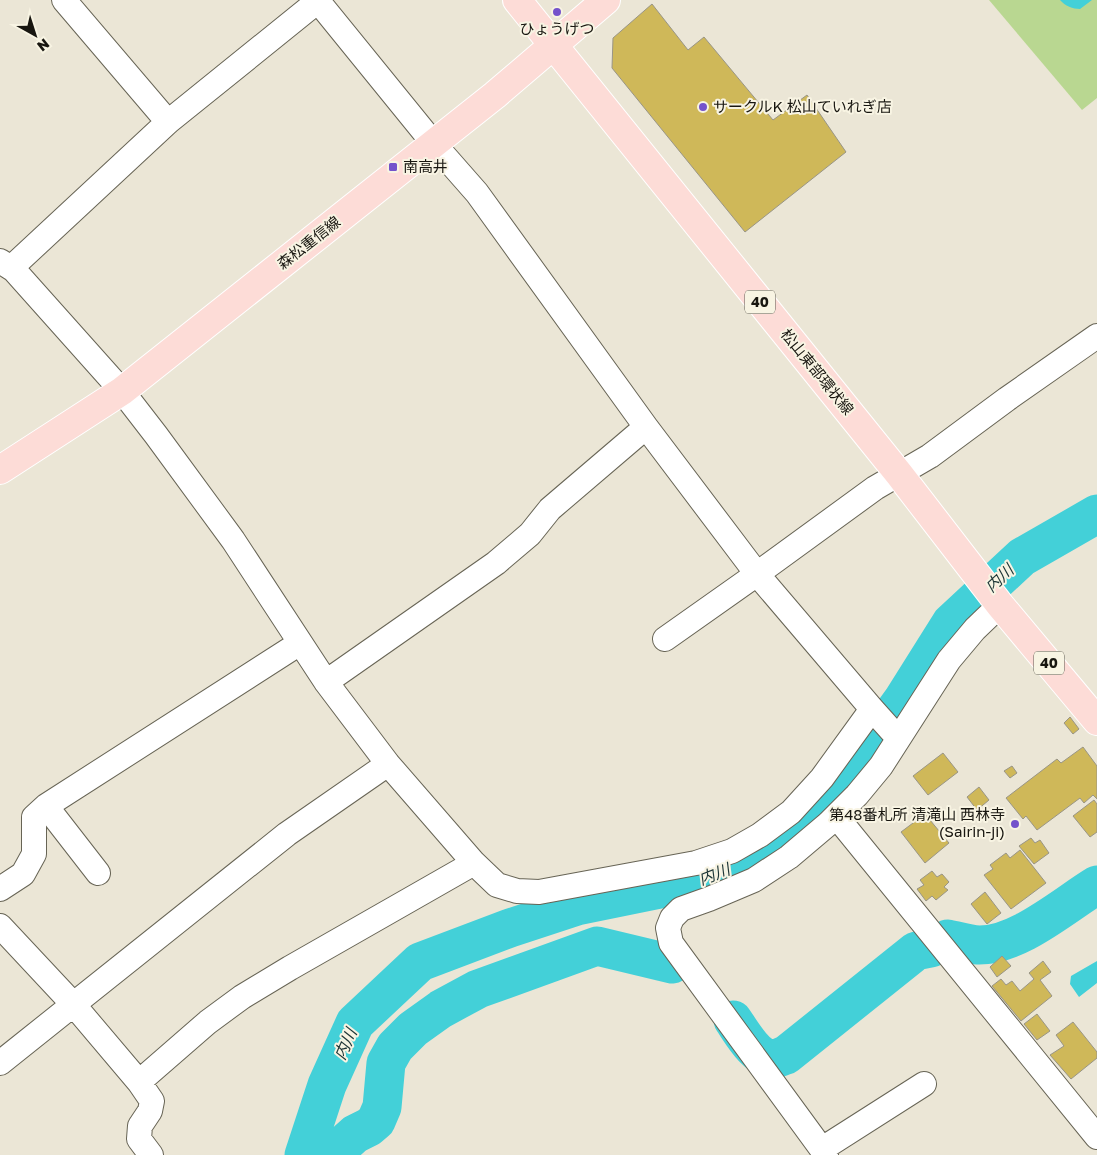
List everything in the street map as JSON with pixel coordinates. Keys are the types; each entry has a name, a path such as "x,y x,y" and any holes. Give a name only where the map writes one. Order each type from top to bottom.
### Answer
{"main road":[{"name":"松山東部環状線","path":"517,0 899,474 1000,605 1097,722"},
{"name":"森松重信線","path":"0,470 122,391 495,95 606,0"}],"street":[{"path":"64,0 168,122"},
{"path":"874,712 822,778 791,812 760,835 732,851 696,863 539,892 517,891 498,885 474,863 388,764 326,682 233,540 122,391 14,270 5,264 168,122 318,0 434,144 477,193 646,427 757,574 896,736"},
{"path":"665,639 875,488 930,456 1097,336"},
{"path":"326,682 496,563 530,534 550,509 646,427"},
{"path":"924,1084 824,1152 671,943 668,928 672,918 681,909 709,900 754,880 789,858 836,816 857,795 881,766 896,736 949,660 975,629 1000,605"},
{"path":"0,889 23,874 34,854 34,817 46,806 300,643"},
{"path":"0,1063 287,834 388,764"},
{"path":"46,806 98,873"},
{"path":"836,816 1097,1137"},
{"path":"139,1082 208,1022 242,998 290,968 474,863"},
{"path":"0,926 73,1004 139,1082 152,1101 150,1111 140,1126 139,1139 151,1155"}],"green space":[{"path":"989,0 1097,0 1097,98 1082,110"}],"water":[{"path":"1060,0 1092,0 1080,9 1069,7"},
{"path":"1097,961 1097,983 1079,997 1070,984 1071,976"}],"building":[{"name":"サークルK 松山ていれぎ店","path":"652,4 688,50 704,37 773,120 807,95 846,152 745,232 612,68 613,38"},
{"path":"1070,717 1079,729 1073,734 1064,723"},
{"path":"1083,747 1097,766 1097,799 1093,795 1084,803 1080,798 1037,830 1026,816 1023,819 1006,798 1057,759 1061,763"},
{"path":"943,753 958,772 928,795 913,776"},
{"path":"1012,766 1017,773 1010,778 1004,771"},
{"path":"979,787 989,800 977,810 967,797"},
{"path":"1094,800 1097,804 1097,832 1090,837 1073,816"},
{"path":"985,811 991,818 986,822 981,815"},
{"path":"925,814 949,843 925,863 901,832"},
{"path":"1031,838 1035,843 1040,840 1049,853 1034,864 1019,846"},
{"path":"1020,850 1046,883 1011,909 984,875 993,869 990,865 1006,853 1010,858"},
{"path":"932,871 937,877 942,874 949,882 944,887 948,890 936,900 932,896 926,901 917,889 924,885 920,880"},
{"path":"985,892 1001,913 987,924 971,904"},
{"path":"1002,956 1011,966 997,977 990,967"},
{"path":"1043,961 1051,972 1040,980 1052,996 1021,1021 992,986 1001,979 1006,985 1012,981 1020,991 1034,979 1029,973"},
{"path":"1037,1014 1050,1031 1037,1040 1024,1024"},
{"path":"1073,1022 1097,1052 1097,1058 1071,1079 1050,1055 1064,1046 1056,1035"}],"waterway":[{"name":"内川","path":"304,1155 327,1085 355,1023 420,962 510,928 577,906 690,883 763,855 830,801 902,701 951,623 1022,557 1097,514"},
{"path":"948,939 978,945 993,944 1009,939 1040,923 1097,885"},
{"path":"335,1155 355,1134 376,1121 382,1107 386,1063 395,1047 413,1029 441,1009 478,989 597,946 672,964"},
{"path":"733,1020 755,1050 767,1058 778,1058 786,1055 916,951 931,948"}],"place":[{"name":"ひょうげつ","path":"557,12"},
{"name":"サークルK 松山ていれぎ店","path":"703,107"},
{"name":"南高井","path":"393,167"},
{"name":"第48番札所 清滝山 西林寺 (Sairin-ji)","path":"1015,824"}]}
